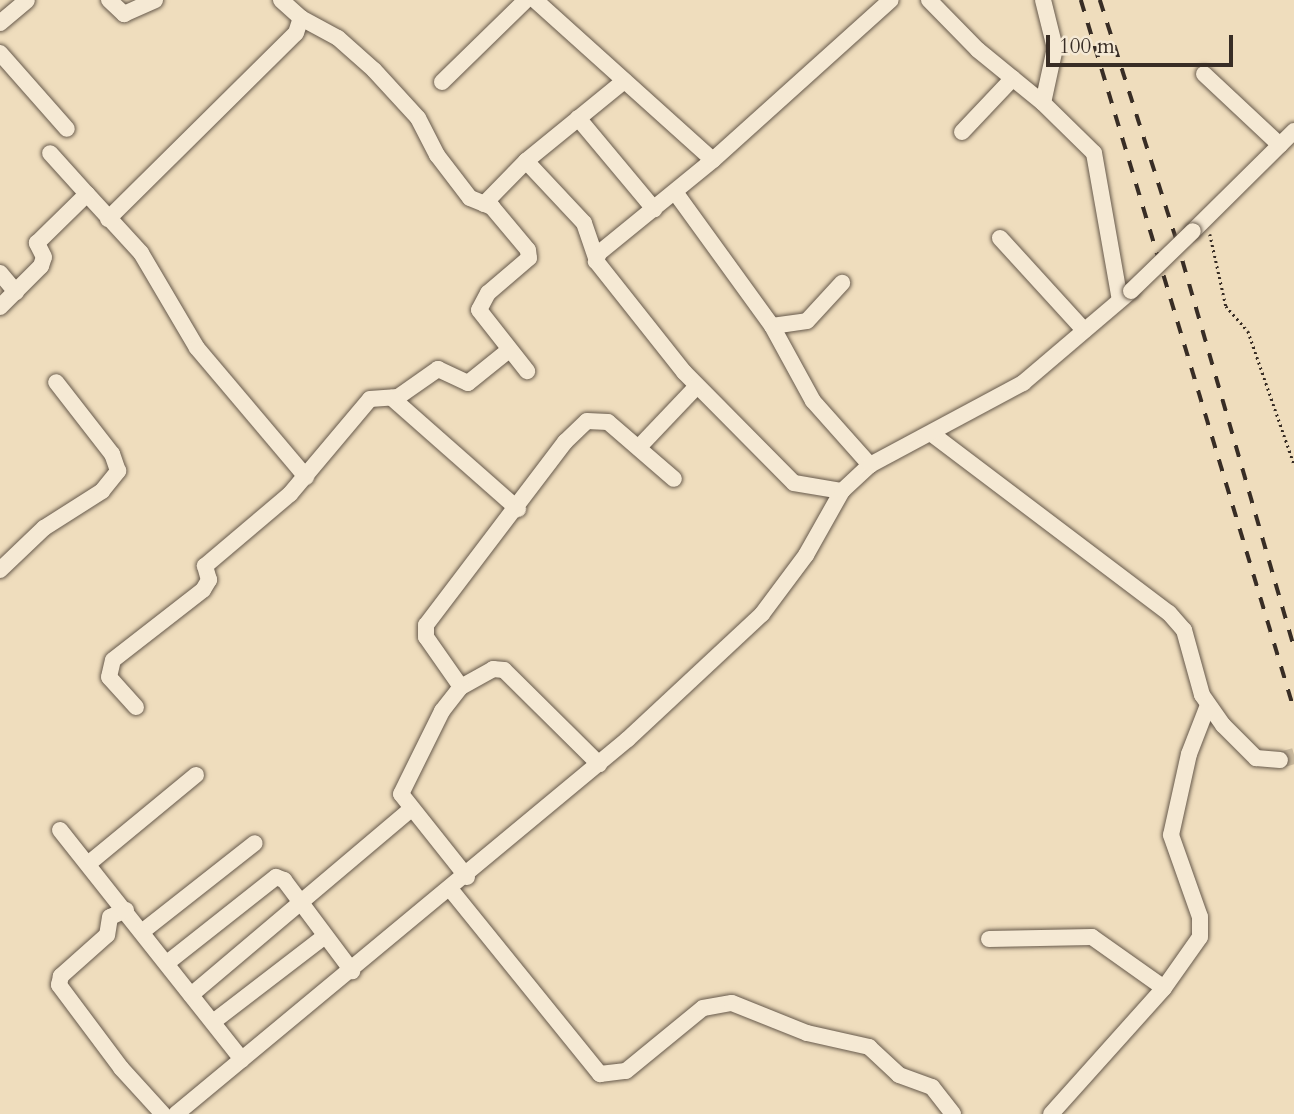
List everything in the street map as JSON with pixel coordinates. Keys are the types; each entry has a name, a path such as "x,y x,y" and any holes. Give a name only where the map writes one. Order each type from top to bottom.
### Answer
{"street":[{"path":"109,0 124,13 155,0"},
{"path":"281,0 301,18 338,38 374,70 418,118 437,155 470,198 484,204 530,253 480,306 509,350 527,371"},
{"path":"442,82 526,0"},
{"path":"535,0 713,160"},
{"path":"596,257 713,160 891,0"},
{"path":"929,0 1094,153 1126,295"},
{"path":"1043,0 1055,48 1043,103"},
{"path":"0,23 21,2"},
{"path":"108,219 296,33 301,18"},
{"path":"0,53 67,129"},
{"path":"1204,74 1280,145"},
{"path":"962,132 1013,78"},
{"path":"484,204 526,161 624,81"},
{"path":"578,118 654,209"},
{"path":"176,1114 467,877 599,764 762,614 806,555 842,491 870,465 1023,383 1126,295 1294,131"},
{"path":"50,153 147,261 190,339 306,477"},
{"path":"526,161 584,223 596,257 697,386 793,483 842,491"},
{"path":"675,192 772,326 813,401 870,465"},
{"path":"0,307 44,261 37,243 87,194"},
{"path":"1000,238 1084,330"},
{"path":"0,273 16,292"},
{"path":"772,326 807,321 842,283"},
{"path":"135,707 109,677 113,660 203,590 209,580 205,567 217,552 306,477 370,399 392,398 438,369 468,383 509,350"},
{"path":"0,570 44,528 102,491 118,471 112,454 56,382"},
{"path":"640,445 697,386"},
{"path":"392,398 518,509"},
{"path":"461,687 424,628 518,509 565,442 587,421 608,422 640,445 674,479"},
{"path":"932,433 1177,621 1208,705 1256,758 1280,760"},
{"path":"467,877 401,794 404,783 461,687 494,669 504,670 599,764"},
{"path":"1051,1114 1164,988 1197,946 1202,927 1171,835 1189,754 1208,705"},
{"path":"88,864 196,775"},
{"path":"191,995 411,809"},
{"path":"60,830 143,931 242,1060"},
{"path":"143,931 255,843"},
{"path":"167,963 272,878 284,880 352,971"},
{"path":"451,890 600,1074 626,1071 703,1008 732,1003 807,1033 869,1046 899,1075 932,1087 953,1114"},
{"path":"126,911 110,917 107,935 61,976 59,985 121,1068 163,1114"},
{"path":"989,939 1033,941 1054,933 1092,937 1164,988"},
{"path":"212,1022 325,936"}],"path":[{"path":"1208,216 1213,269 1226,306 1248,331 1294,464"}],"tunnel":[{"path":"1280,760 1294,756"}],"railway":[{"path":"1081,0 1294,709"},
{"path":"1100,0 1176,238 1294,646"}]}
